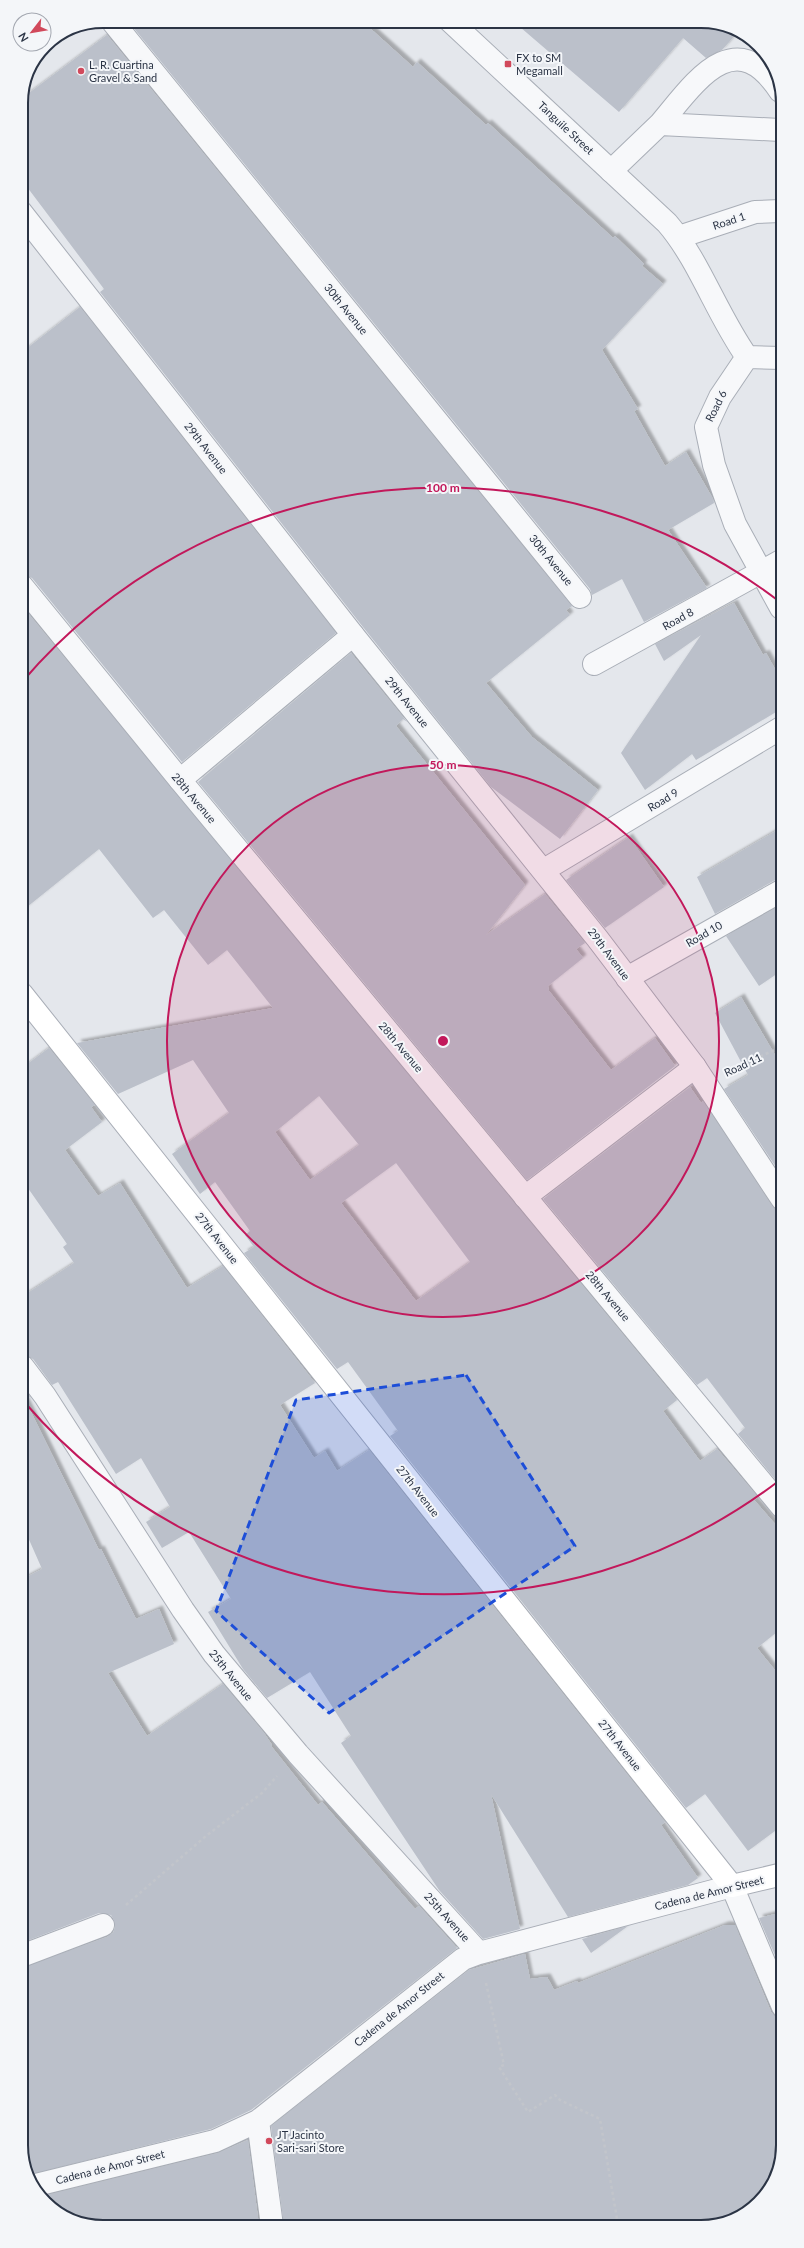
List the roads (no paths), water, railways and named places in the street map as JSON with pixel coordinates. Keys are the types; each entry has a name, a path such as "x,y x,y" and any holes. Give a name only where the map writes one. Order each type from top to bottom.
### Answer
{"street":[{"name":"30th Avenue","path":"118,28 580,597"},
{"name":"Tanguile Street","path":"458,28 667,223 680,237"},
{"path":"611,171 660,124 701,76 719,64 736,58 749,61 761,69 773,83"},
{"path":"660,124 776,130"},
{"name":"Road 1","path":"680,237 755,212 776,210"},
{"name":"29th Avenue","path":"28,221 353,636 544,870 700,1075 776,1190"},
{"path":"680,237 724,323 747,356 776,358"},
{"name":"Road 6","path":"747,356 720,396 706,427 714,465 735,524 776,599"},
{"name":"Road 8","path":"594,664 776,564"},
{"name":"28th Avenue","path":"28,593 180,780 525,1197 776,1494"},
{"path":"180,780 353,636"},
{"name":"Road 9","path":"544,870 776,731"},
{"name":"Road 10","path":"627,978 776,894"},
{"name":"27th Avenue","path":"28,1007 732,1886 776,1990"},
{"path":"525,1197 700,1075"},
{"name":"25th Avenue","path":"28,1374 45,1396 214,1654 298,1754 479,1953"},
{"name":"Cadena de Amor Street","path":"39,2184 215,2140 258,2121 447,1970 464,1959 479,1953 776,1876"},
{"path":"28,1953 103,1925"},
{"path":"258,2121 271,2220"}],"place":[{"name":"FX to SM Megamall","path":"508,64"},
{"name":"L. R. Cuartina Gravel & Sand","path":"81,71"},
{"name":"JT Jacinto Sari-sari Store","path":"269,2141"}]}
